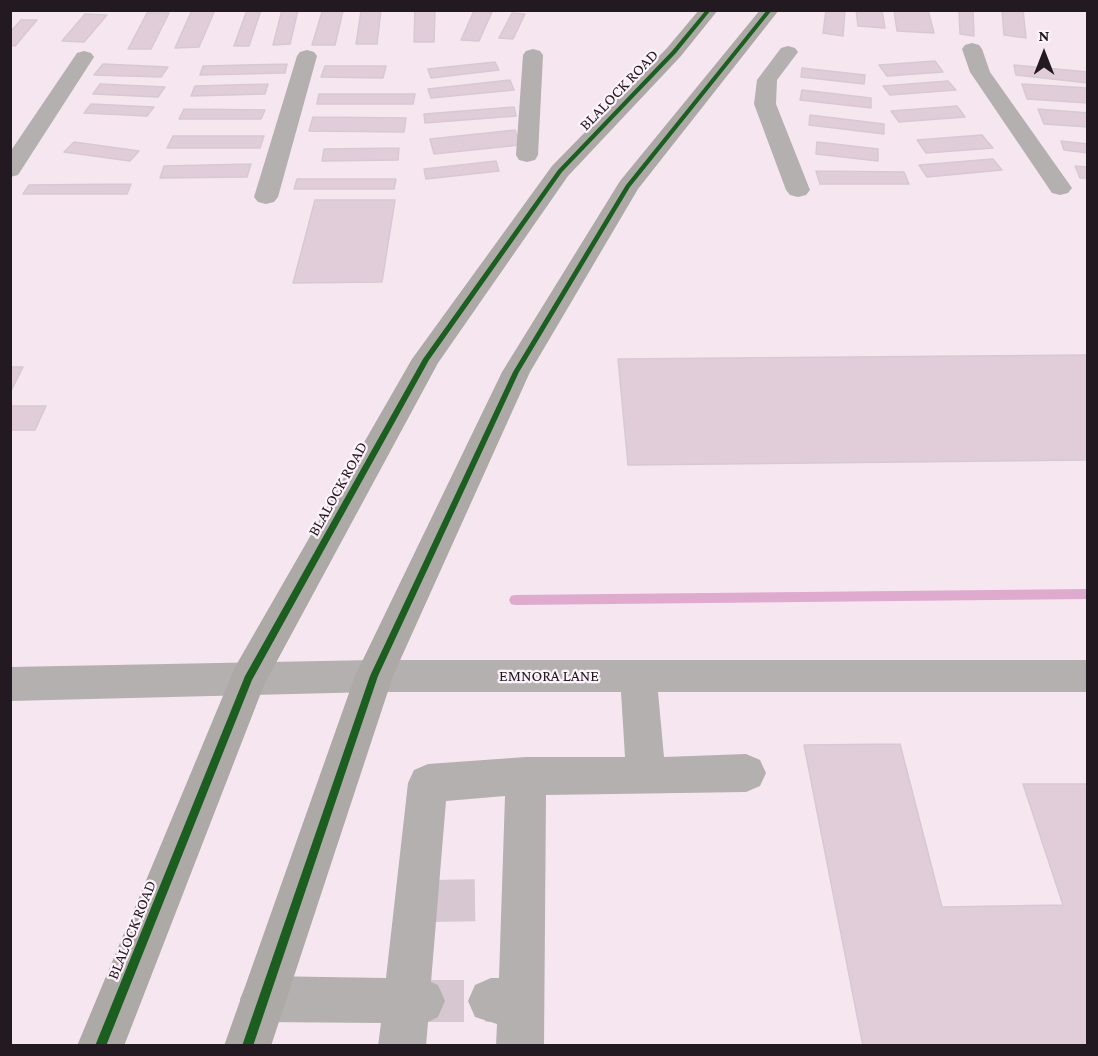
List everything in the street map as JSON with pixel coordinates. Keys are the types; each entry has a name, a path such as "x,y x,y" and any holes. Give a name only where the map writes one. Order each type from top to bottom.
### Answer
{"main road":[{"name":"BLALOCK ROAD","path":"100,1046 248,679 426,359 560,171 674,52 709,10"},
{"path":"247,1046 374,676 516,372 628,186 770,10"}],"street":[{"path":"972,49 980,72 1060,188"},
{"path":"788,52 767,80 765,104 798,190"},
{"path":"527,155 533,55"},
{"path":"266,197 307,56"},
{"path":"10,170 84,57"},
{"name":"EMNORA LANE","path":"10,684 374,676 1088,676"},
{"path":"638,676 646,776"},
{"path":"402,1046 414,1001 425,901 428,783 526,776 746,773"},
{"path":"520,1046 506,1001 509,899 526,776"},
{"path":"263,999 414,1001"}],"building":[{"path":"192,10 215,10 199,47 175,48"},
{"path":"247,10 261,10 249,46 234,46"},
{"path":"282,10 298,10 290,44 273,45"},
{"path":"381,10 377,44 356,44 361,11"},
{"path":"415,10 435,10 434,42 414,42"},
{"path":"826,10 845,10 843,36 823,33"},
{"path":"856,10 882,10 885,28 858,26"},
{"path":"894,10 928,10 934,33 897,31"},
{"path":"959,10 973,10 974,36 960,34"},
{"path":"1002,10 1023,10 1026,38 1004,35"},
{"path":"343,11 335,45 312,45 322,12"},
{"path":"474,11 492,12 479,41 461,40"},
{"path":"147,13 169,13 151,49 128,49"},
{"path":"512,13 525,14 513,39 499,38"},
{"path":"85,14 107,15 84,42 62,41"},
{"path":"21,20 37,20 15,46 10,45 10,32"},
{"path":"935,61 943,72 887,76 879,65"},
{"path":"495,62 499,70 431,78 428,69"},
{"path":"103,64 168,67 161,77 94,75"},
{"path":"287,64 285,73 200,75 203,66"},
{"path":"1014,65 1088,72 1088,83 1016,75"},
{"path":"325,66 386,66 383,78 321,77"},
{"path":"802,68 865,75 864,84 801,77"},
{"path":"510,80 514,90 431,98 428,89"},
{"path":"948,81 956,90 890,95 883,86"},
{"path":"100,84 165,87 158,97 93,94"},
{"path":"268,84 265,94 191,96 195,86"},
{"path":"1022,84 1088,88 1088,103 1027,99"},
{"path":"802,90 871,98 871,108 800,100"},
{"path":"319,94 415,94 413,104 317,104"},
{"path":"91,104 154,107 147,116 84,113"},
{"path":"957,106 965,117 899,122 891,111"},
{"path":"514,107 516,116 425,123 424,114"},
{"path":"184,109 265,110 261,119 179,119"},
{"path":"1038,109 1088,113 1088,127 1044,124"},
{"path":"810,115 884,124 884,134 809,125"},
{"path":"313,117 406,118 404,132 309,131"},
{"path":"515,130 520,145 434,154 430,139"},
{"path":"982,135 993,148 926,153 917,140"},
{"path":"173,136 264,136 260,148 167,148"},
{"path":"1061,141 1088,144 1088,153 1064,150"},
{"path":"74,142 139,151 130,161 64,152"},
{"path":"817,142 878,149 878,161 816,154"},
{"path":"399,148 398,160 322,161 324,149"},
{"path":"993,159 1002,170 927,177 919,165"},
{"path":"496,161 499,171 426,179 424,169"},
{"path":"251,164 247,177 160,178 164,166"},
{"path":"1075,166 1088,167 1088,178 1080,178"},
{"path":"816,171 904,172 909,184 820,184"},
{"path":"297,179 396,179 394,189 294,189"},
{"path":"131,184 127,194 23,194 29,185"},
{"path":"315,200 395,200 382,282 293,283"},
{"path":"1088,355 1088,460 628,465 618,359"},
{"path":"10,367 23,367 10,393"},
{"path":"10,406 46,406 35,430 10,430"},
{"path":"900,744 942,907 1063,905 1023,784 1088,784 1088,1046 863,1046 804,745"}],"waterway":[{"path":"515,600 1088,594"}],"tunnel":[{"path":"433,901 495,900"},
{"path":"422,1001 491,1001"}],"cycle path":[{"path":"100,1046 248,679 426,359 560,171 674,52 709,10"},
{"path":"247,1046 374,676 516,372 628,186 770,10"}]}
